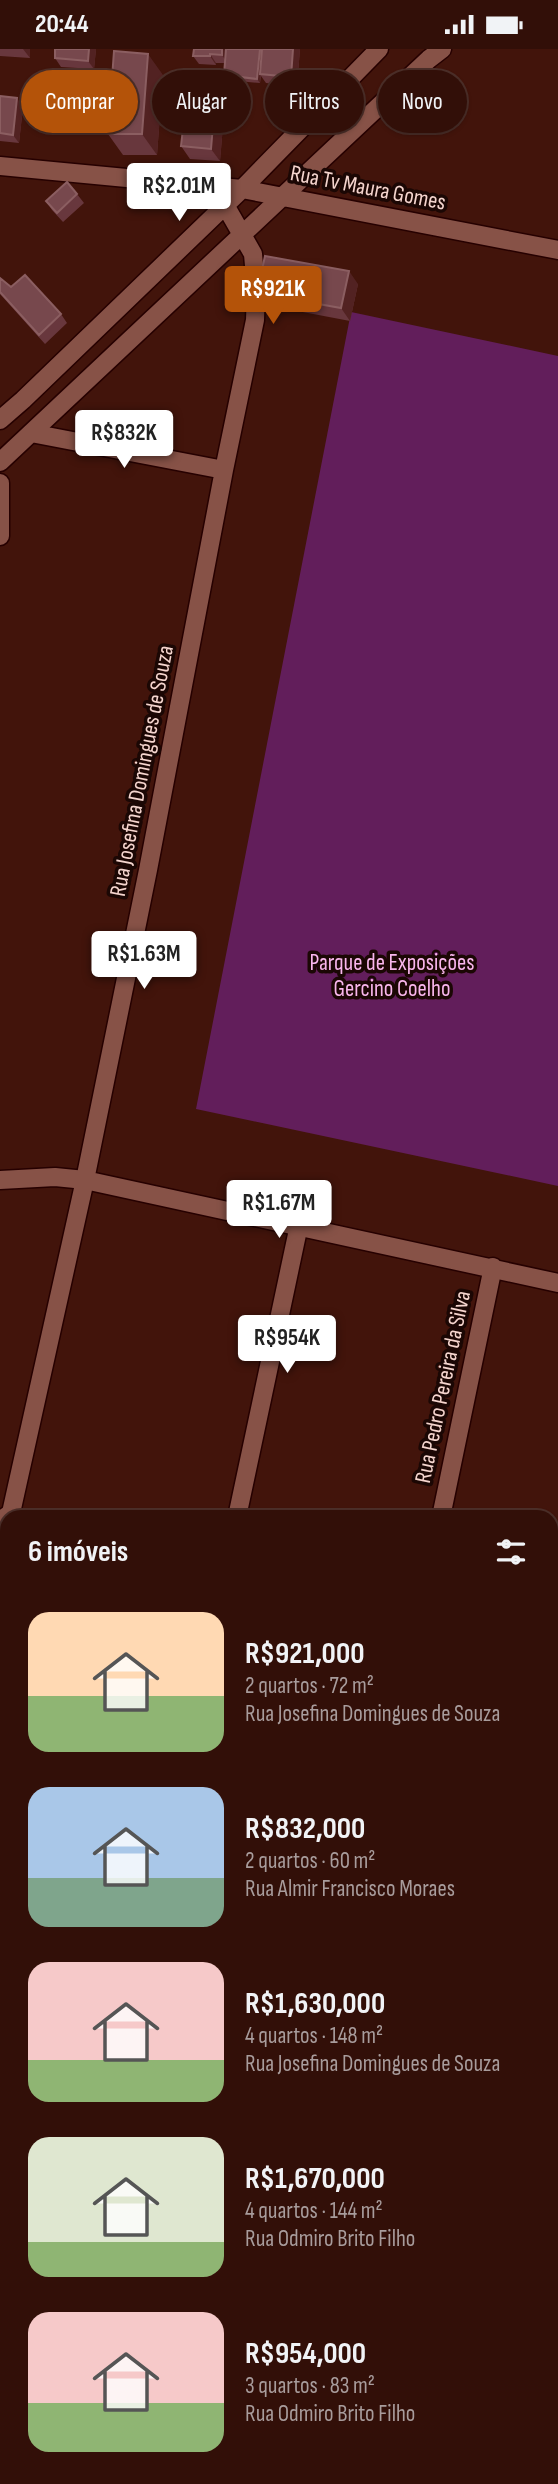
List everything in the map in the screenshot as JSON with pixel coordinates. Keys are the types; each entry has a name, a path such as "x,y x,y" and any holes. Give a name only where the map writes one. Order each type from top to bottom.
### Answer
{"street":[{"path":"0,420 242,189 379,49"},
{"path":"0,462 241,233 442,49"},
{"name":"Rua Tv Maura Gomes","path":"0,166 242,189 558,250"},
{"name":"Rua Josefina Domingues de Souza","path":"10,1510 85,1180 149,870 255,320 253,254 225,205"},
{"path":"31,433 224,470"},
{"path":"0,483 0,536"},
{"path":"0,1180 55,1177 85,1180 558,1283"},
{"path":"238,1510 299,1225"},
{"name":"Rua Pedro Pereira da Silva","path":"442,1510 493,1267"}],"green space":[{"name":"Parque de Exposições Gercino Coelho","path":"351,312 558,356 558,1186 196,1109"}],"building":[{"path":"55,49 89,49 88,61 55,58"},
{"path":"194,49 222,49 222,55 193,56"},
{"path":"226,49 260,49 257,79 251,78 251,70 224,70"},
{"path":"262,49 293,49 292,70 265,70 265,74 260,74"},
{"path":"114,51 148,54 142,134 108,134 138,133 138,70 113,70"},
{"path":"0,96 17,98 13,135 0,133"},
{"path":"182,133 212,133 211,149 181,146"},
{"path":"67,182 77,194 57,213 46,201"},
{"path":"265,256 349,271 341,308 257,293"},
{"path":"25,275 61,314 39,335 0,292 0,278 11,287"}]}
